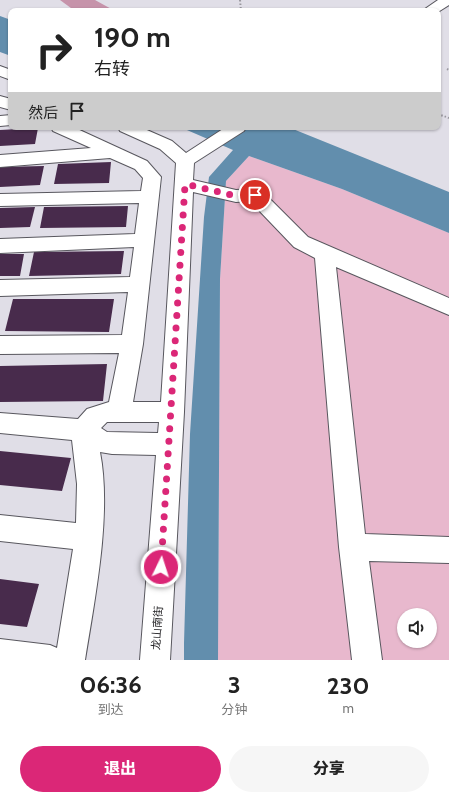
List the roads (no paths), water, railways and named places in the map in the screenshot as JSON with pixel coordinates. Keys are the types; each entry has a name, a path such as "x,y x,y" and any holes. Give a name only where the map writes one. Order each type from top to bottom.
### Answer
{"street":[{"path":"434,8 448,0"},
{"path":"66,130 141,165 152,177 132,344 121,401"},
{"path":"133,130 166,145 185,161 233,130"},
{"path":"0,161 114,152"},
{"name":"龙山南街","path":"155,660 172,412 185,185 185,161"},
{"path":"185,185 236,196 255,195 301,242 324,254 449,307"},
{"path":"0,200 150,197"},
{"path":"0,246 145,240"},
{"path":"324,254 353,547 367,660"},
{"path":"0,288 139,284"},
{"path":"0,345 132,344"},
{"path":"83,430 96,416 107,412 172,412"},
{"path":"0,423 83,430 103,442 169,444"},
{"path":"70,660 83,582 90,488 88,450 83,430"},
{"path":"0,528 87,537"},
{"path":"353,547 449,550"},
{"path":"0,654 50,660"}],"water":[{"path":"0,16 8,19 8,55 0,52"},
{"path":"187,130 295,130 449,192 449,233 342,189 249,156 226,181 220,279 218,660 184,660 190,434 204,217 209,177 233,150"}]}
